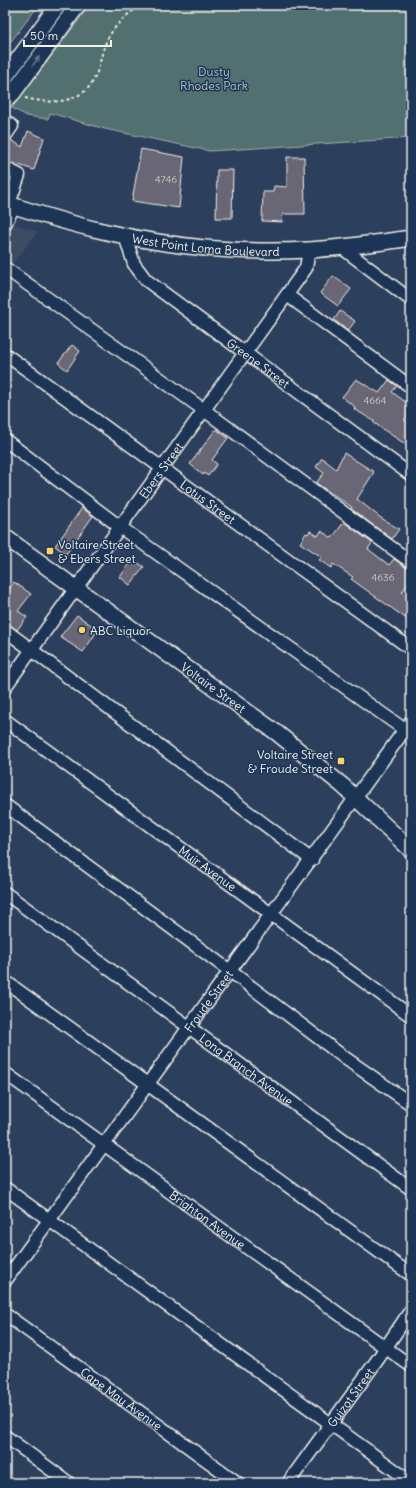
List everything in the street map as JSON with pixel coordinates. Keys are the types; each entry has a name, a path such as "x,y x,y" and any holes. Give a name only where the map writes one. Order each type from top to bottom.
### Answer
{"main road":[{"path":"5,77 58,5"},
{"path":"5,101 13,93 78,5"},
{"name":"West Point Loma Boulevard","path":"9,204 69,223 125,236 214,247 309,250 411,238"},
{"name":"Voltaire Street","path":"5,536 277,733 356,796 411,850"}],"street":[{"path":"5,121 12,126 5,136"},
{"path":"5,224 9,204 19,175 11,172"},
{"name":"Greene Street","path":"125,236 131,258 142,275 245,354 411,476"},
{"path":"341,247 411,300"},
{"name":"Ebers Street","path":"5,687 306,268 309,250"},
{"path":"5,268 204,410 411,562"},
{"path":"287,295 411,387"},
{"name":"Lotus Street","path":"5,354 411,649"},
{"path":"5,440 120,527 408,726"},
{"path":"5,630 312,860"},
{"name":"Muir Avenue","path":"5,720 411,1016"},
{"name":"Froude Street","path":"5,1281 408,726"},
{"path":"5,805 345,1058 411,1104"},
{"name":"Long Branch Avenue","path":"5,893 411,1189"},
{"path":"5,981 411,1276"},
{"name":"Brighton Avenue","path":"5,1073 411,1366"},
{"path":"5,1188 411,1482"},
{"name":"Guizot Street","path":"288,1483 386,1348 411,1310"},
{"name":"Cape May Avenue","path":"5,1314 238,1483"},
{"path":"5,1436 69,1483"}],"path":[{"path":"23,98 42,102 59,102 78,96 95,78 110,35 122,21 142,5"}],"shaded area":[{"path":"5,221 38,232 10,267 5,263"}],"green space":[{"path":"5,5 39,5 5,49"},
{"name":"Dusty Rhodes Park","path":"90,5 411,5 411,138 210,151 105,129 50,113 48,119 27,116 12,108"}],"building":[{"path":"28,131 44,138 34,170 13,163 5,167 5,143 11,140 22,147"},
{"path":"141,149 184,157 179,208 132,201"},
{"path":"287,157 304,157 305,214 283,214 282,222 262,221 263,192 273,192 274,186 287,187"},
{"path":"217,170 233,170 232,218 216,218"},
{"path":"333,276 351,289 338,306 320,293"},
{"path":"340,311 355,321 348,331 334,320"},
{"path":"72,345 80,351 67,370 58,363"},
{"path":"356,379 379,393 389,380 397,386 392,392 411,406 411,411 404,420 411,425 411,448 373,422 374,421 354,409 355,407 342,397"},
{"path":"216,429 228,438 212,460 217,464 208,476 204,473 203,475 190,464"},
{"path":"344,453 374,472 357,499 381,518 399,529 392,539 351,509 352,507 316,483 324,473 316,467 322,458 336,469"},
{"path":"82,508 93,516 66,554 55,546"},
{"path":"344,522 372,543 368,549 389,565 394,559 411,571 411,579 402,592 411,598 411,622 351,579 353,577 333,564 331,568 319,560 322,557 300,543 306,533 308,534 310,531 318,536 321,531 332,538"},
{"path":"133,559 144,567 130,585 120,577"},
{"path":"14,582 31,594 18,611 27,617 17,630 5,622 5,595"},
{"path":"77,615 98,630 83,652 60,637"}],"place":[{"name":"Voltaire Street & Ebers Street","path":"50,551"},
{"name":"ABC Liquor","path":"82,630"},
{"name":"Voltaire Street & Froude Street","path":"341,761"}]}
